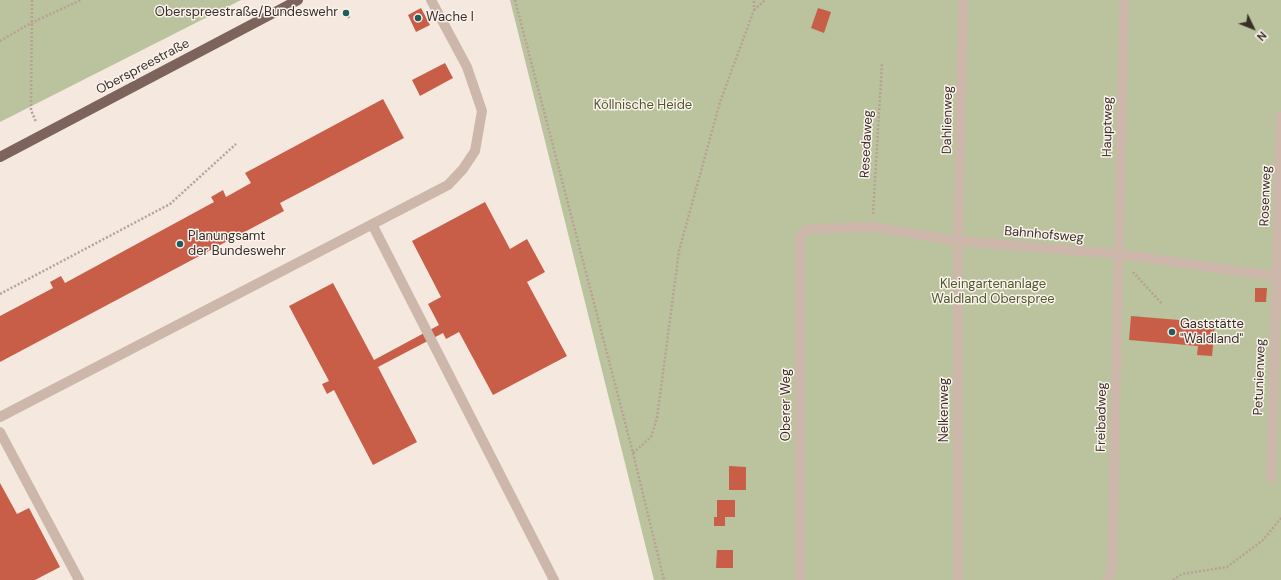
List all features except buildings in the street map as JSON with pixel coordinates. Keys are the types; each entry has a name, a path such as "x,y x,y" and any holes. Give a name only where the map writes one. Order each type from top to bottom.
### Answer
{"main road":[{"name":"Oberspreestraße","path":"0,157 298,0"}],"lane":[{"path":"0,417 448,185 463,169 475,151 482,111 467,67 431,0"},
{"name":"Dahlienweg","path":"958,241 963,0"},
{"name":"Hauptweg","path":"1118,254 1124,0"},
{"name":"Rosenweg","path":"1279,278 1281,116"},
{"path":"372,224 554,580"},
{"name":"Bahnhofsweg","path":"804,231 811,229 872,227 958,241 1118,254 1279,278"},
{"name":"Oberer Weg","path":"800,580 800,237 804,231"},
{"name":"Nelkenweg","path":"958,241 958,580"},
{"name":"Freibadweg","path":"1108,580 1112,569 1118,254"},
{"name":"Petunienweg","path":"1271,478 1279,278"},
{"path":"0,432 79,580"}],"path":[{"path":"32,0 31,110 41,135"},
{"path":"0,41 31,23 81,0"},
{"path":"515,0 633,453 664,580"},
{"path":"633,453 651,437 657,418 679,251 720,102 754,10 754,0"},
{"path":"754,10 765,0"},
{"path":"346,13 350,19"},
{"name":"Resedaweg","path":"872,227 882,63"},
{"path":"0,294 170,204 236,144"},
{"path":"1118,254 1162,304"},
{"path":"1173,580 1182,574 1227,567 1263,540 1281,518"}],"green space":[{"path":"0,0 241,0 0,122"},
{"name":"Kleingartenanlage Waldland Oberspree","path":"510,0 1281,0 1281,580 654,580"}],"place":[{"name":"Oberspreestraße/Bundeswehr","path":"346,13"},
{"name":"Wache I","path":"418,18"},
{"name":"Planungsamt der Bundeswehr","path":"180,244"},
{"name":"Gaststätte \"Waldland\"","path":"1172,332"}],"park label":[{"name":"Köllnische Heide","path":"643,106"}]}
